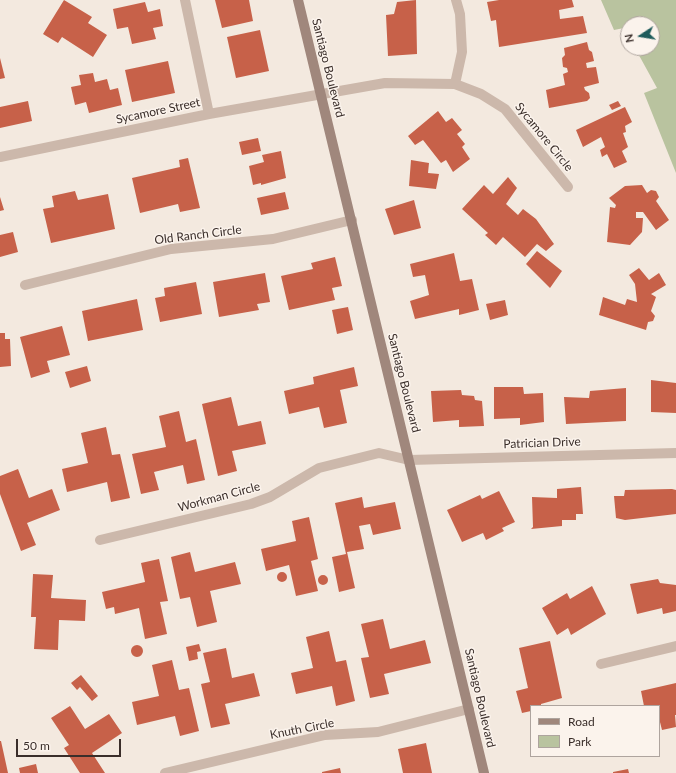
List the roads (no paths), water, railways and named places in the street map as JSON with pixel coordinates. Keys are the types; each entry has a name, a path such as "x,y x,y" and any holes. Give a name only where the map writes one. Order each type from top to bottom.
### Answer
{"street":[{"path":"185,0 209,114"},
{"name":"Santiago Boulevard","path":"298,0 484,773"},
{"path":"456,0 460,14 462,52 456,84"},
{"name":"Sycamore Circle","path":"321,94 385,84 456,84 482,94 505,109 568,187"},
{"name":"Sycamore Street","path":"0,157 209,114 321,94"},
{"name":"Old Ranch Circle","path":"25,286 171,249 273,239 352,220"},
{"name":"Workman Circle","path":"100,540 251,504 270,497 319,468 379,453 409,460"},
{"name":"Patrician Drive","path":"409,460 676,453"},
{"path":"601,664 676,646"},
{"name":"Knuth Circle","path":"165,773 325,735 378,732 469,710"}]}
